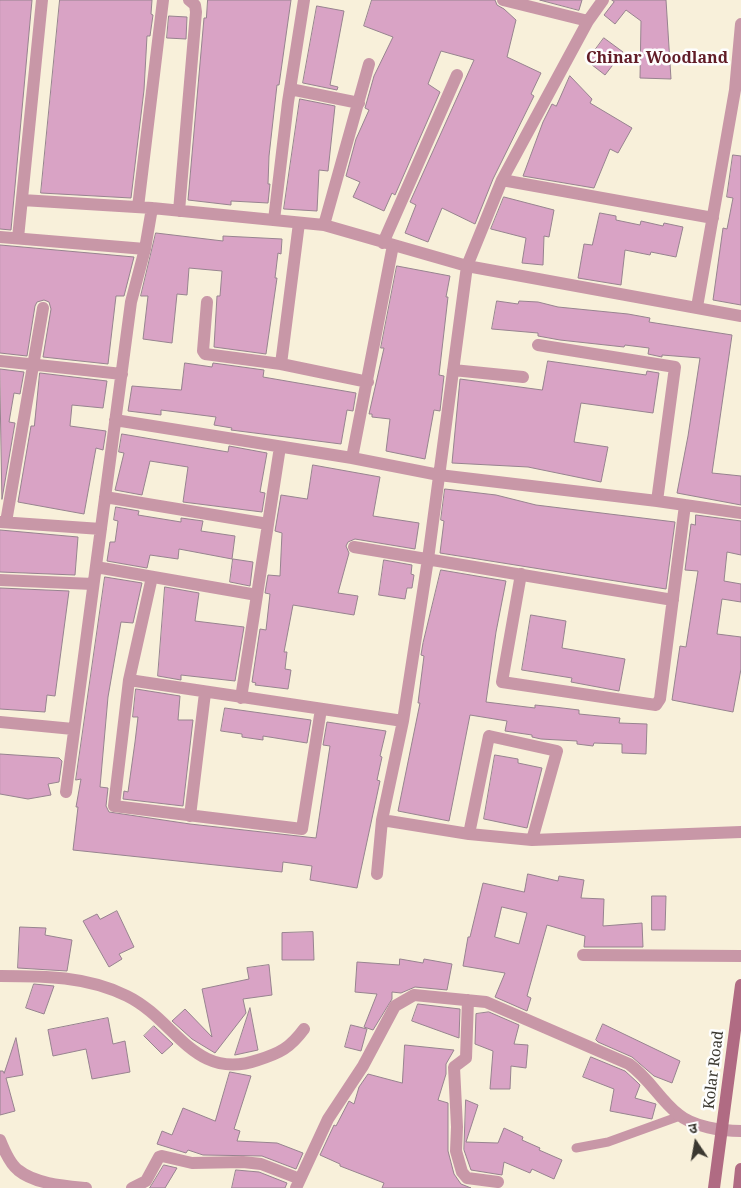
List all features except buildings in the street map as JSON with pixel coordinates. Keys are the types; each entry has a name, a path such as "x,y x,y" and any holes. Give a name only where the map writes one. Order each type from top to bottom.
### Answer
{"main road":[{"name":"Kolar Road","path":"714,1188 741,985"},
{"path":"739,1188 741,1169"}],"street":[{"path":"18,238 42,0"},
{"path":"138,208 163,0"},
{"path":"178,211 196,12 195,5 189,0"},
{"path":"274,220 290,89 304,0"},
{"path":"503,0 588,21"},
{"path":"377,874 382,820 403,721 428,559 467,266 502,180 588,21 603,0"},
{"path":"697,307 735,90 741,24"},
{"path":"324,225 370,64"},
{"path":"352,458 368,382 388,244 456,75"},
{"path":"290,89 359,103"},
{"path":"502,180 712,218"},
{"path":"22,200 152,208 324,225 467,266 741,316"},
{"path":"66,792 131,302 145,249 152,208"},
{"path":"281,364 299,223"},
{"path":"0,237 145,249"},
{"path":"207,302 204,353 281,364 368,382"},
{"path":"42,308 3,522 101,530"},
{"path":"538,345 675,367 657,501"},
{"path":"0,360 32,366 122,374"},
{"path":"453,370 523,377"},
{"path":"115,420 352,458 439,475 741,513"},
{"path":"241,698 280,447"},
{"path":"105,497 268,524"},
{"path":"521,574 502,682 656,705 660,699 685,505"},
{"path":"354,547 673,600"},
{"path":"96,567 257,595"},
{"path":"152,576 129,680 114,806 302,829 321,709"},
{"path":"0,580 93,584"},
{"path":"129,680 205,693 403,721"},
{"path":"190,816 205,693"},
{"path":"0,722 73,729"},
{"path":"469,834 489,736 557,751 532,840"},
{"path":"382,820 469,834 532,840 741,832"},
{"path":"582,955 741,956"},
{"path":"0,976 68,978 92,983 125,995 148,1008 193,1051 218,1065 242,1066 272,1056 293,1044 304,1029"},
{"path":"132,1188 146,1181 158,1158 162,1156 192,1163 243,1162 261,1164 298,1183 328,1119 363,1066 395,1006 414,995 486,1002 613,1056 644,1075 680,1116 723,1131 741,1131"},
{"path":"468,1000 466,1058 454,1067 458,1161 462,1172 467,1178 498,1182"},
{"path":"0,1140 17,1170 31,1177 62,1185 86,1188"}],"lane":[{"path":"576,1148 608,1142 680,1116"}],"district":[{"name":"Chinar Woodland","path":"657,58"}]}
